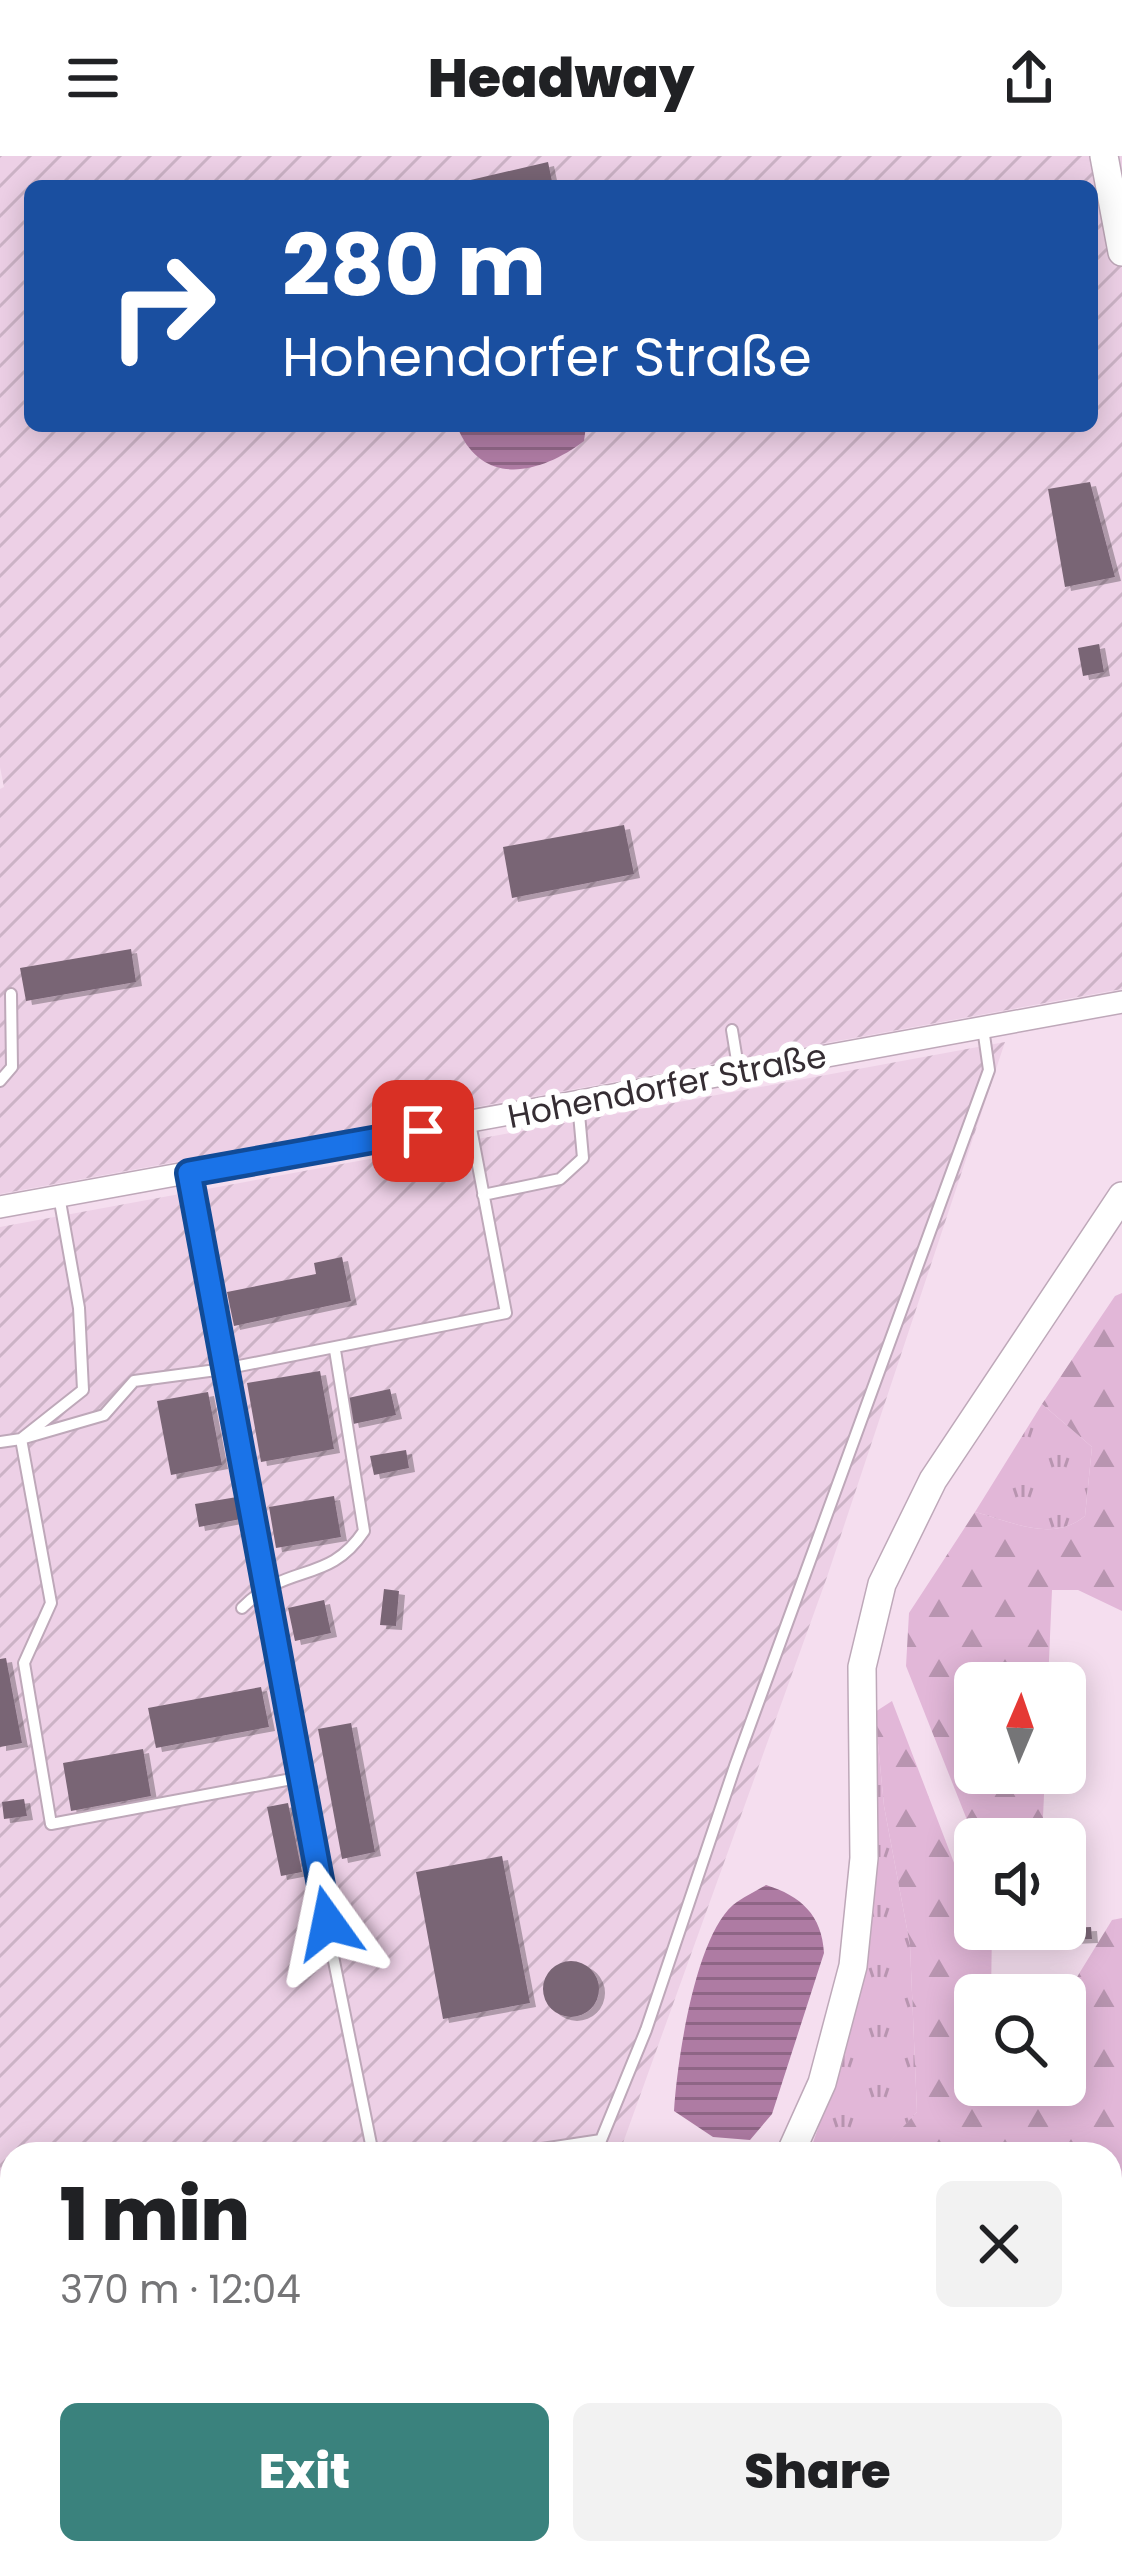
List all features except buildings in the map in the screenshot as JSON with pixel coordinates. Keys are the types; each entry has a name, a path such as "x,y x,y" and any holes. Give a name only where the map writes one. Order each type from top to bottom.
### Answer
{"street":[{"path":"1104,156 1122,252"},
{"name":"Hohendorfer Straße","path":"1,1201 189,1173 1122,1002"},
{"path":"796,2142 823,2083 854,1966 863,1858 862,1667 882,1584 922,1498 1122,1196"}],"lane":[{"path":"0,1081 13,1067 11,994"},
{"path":"588,2142 601,2140 646,2030 735,1766 989,1070 982,1027"},
{"path":"732,1030 739,1072"},
{"path":"483,1195 560,1179 583,1158 578,1103"},
{"path":"0,1442 104,1414 134,1381 335,1350 506,1313 470,1123"},
{"path":"189,1173 267,1582 297,1778 371,2142"},
{"path":"21,1439 83,1390 79,1308 59,1196"},
{"path":"242,1608 267,1582 344,1561 364,1532 335,1350"},
{"path":"21,1439 50,1603 23,1663 51,1824 297,1778"}],"shaded area":[{"path":"0,156 1122,156 1122,989 0,1194 0,789 4,787 0,767"},
{"path":"460,432 585,432 584,441 568,452 533,467 499,468 470,449"},
{"path":"1005,1042 827,1577 623,2142 0,2142 0,1227"},
{"path":"766,1885 807,1909 819,1928 824,1953 772,2114 750,2140 713,2137 674,2111 690,2002 720,1921 733,1905"}],"green space":[{"path":"1122,1293 1122,1611 1078,1590 1052,1590 1049,1662 954,1662 954,1787 906,1666 909,1613 975,1512 1046,1529 1085,1516 1092,1447 1042,1404 1115,1296"},
{"path":"1042,1404 1092,1447 1085,1516 1046,1529 975,1512"},
{"path":"892,1701 954,1863 954,1950 992,1950 991,1974 954,1974 954,2106 1086,2106 1086,1974 1079,1974 1112,1920 1122,1918 1122,2142 889,2142 917,2112 910,1945 884,1806 875,1712"},
{"path":"875,1712 884,1806 910,1945 917,2112 890,2142 813,2142 838,2071"},
{"path":"957,1794 1044,1794 1043,1818 966,1818"}],"route":[{"path":"328,1923 297,1778 267,1582 189,1173 423,1131"}]}
